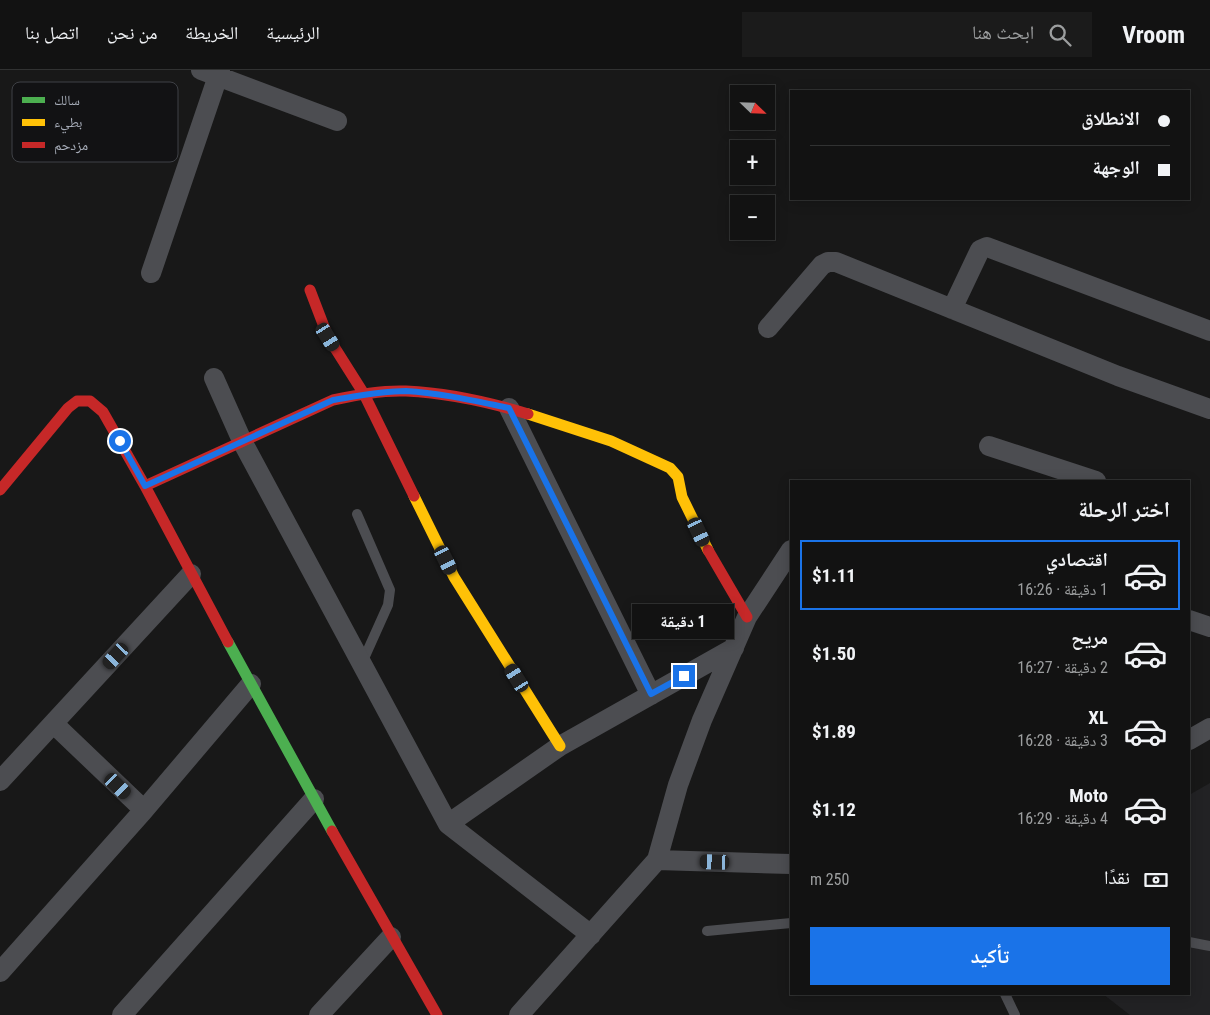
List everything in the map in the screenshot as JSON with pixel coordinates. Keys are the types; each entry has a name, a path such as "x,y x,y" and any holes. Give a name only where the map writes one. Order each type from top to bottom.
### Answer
{"street":[{"path":"151,273 213,72 337,121"},
{"path":"952,309 980,250 988,247 1210,332"},
{"path":"768,328 822,265 828,262 836,262 1118,376 1210,409"},
{"path":"310,290 328,337 364,394 454,577 560,746"},
{"path":"214,378 243,443 448,824 591,935"},
{"path":"145,486 243,443 333,400 364,394 405,391 451,396 509,408 611,441 670,468 678,477 682,498 707,550 747,617"},
{"path":"0,490 68,408 78,401 90,401 103,412 314,799 437,1015"},
{"path":"509,408 651,694"},
{"path":"989,446 1093,480"},
{"path":"519,1015 657,860 678,785 702,720 747,617 790,552"},
{"path":"0,781 191,574"},
{"path":"1190,620 1210,627"},
{"path":"448,824 560,746 734,648"},
{"path":"0,972 144,810 251,684"},
{"path":"54,724 144,810"},
{"path":"1190,739 1210,728"},
{"path":"122,1015 314,799"},
{"path":"657,860 790,864"},
{"path":"318,1015 391,937"}],"lane":[{"path":"357,514 390,590 388,605 362,664"},
{"path":"707,931 790,923"},
{"path":"1190,942 1210,946"},
{"path":"1006,995 1015,1015"}],"shaded area":[{"path":"1210,783 1210,1015 1130,1015 1104,995 1190,995 1190,794"}],"traffic: fast":[{"path":"228,642 332,831"}],"traffic: slow":[{"path":"528,414 611,441 670,468 678,477 682,497 708,550"},
{"path":"414,496 454,577 560,746"}],"traffic: jam":[{"path":"310,290 328,337 364,394 414,496"},
{"path":"145,486 333,400 351,396 388,391 421,392 467,399 528,414"},
{"path":"0,490 68,408 77,401 90,401 103,412 145,486 228,642"},
{"path":"708,550 747,617"},
{"path":"332,831 437,1015"}],"route":[{"path":"120,441 145,486 243,443 333,400 364,394 405,391 451,396 509,408 651,694 684,676"}]}
